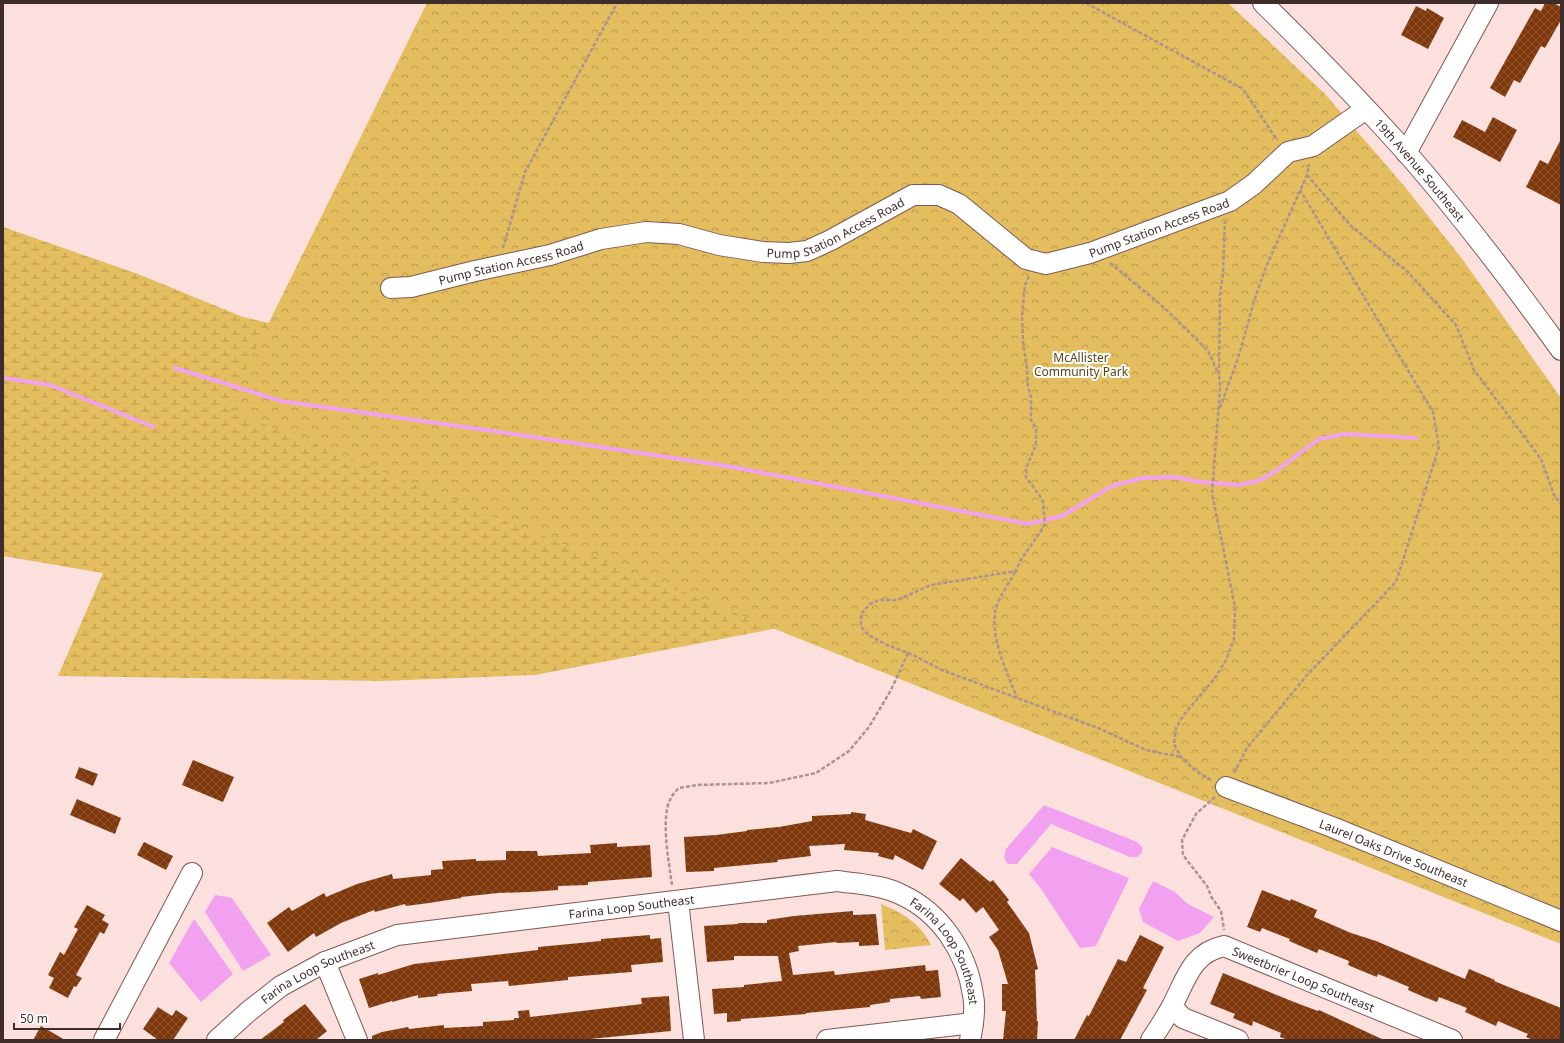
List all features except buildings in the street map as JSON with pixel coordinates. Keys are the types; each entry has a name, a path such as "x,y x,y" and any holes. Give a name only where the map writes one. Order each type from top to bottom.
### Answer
{"street":[{"name":"19th Avenue Southeast","path":"1263,3 1366,109 1406,153 1464,221 1522,296 1561,350"},
{"path":"1406,153 1488,3"},
{"name":"Pump Station Access Road","path":"391,288 412,287 498,266 550,256 601,240 646,232 679,234 719,245 764,252 789,253 807,251 831,240 913,195 939,195 959,204 1026,259 1046,264 1094,252 1226,203 1254,184 1288,152 1313,146 1366,109"},
{"name":"Laurel Oaks Drive Southeast","path":"1226,787 1332,828 1561,921"},
{"path":"104,1040 192,873"},
{"name":"Farina Loop Southeast","path":"217,1040 249,1011 281,986 325,962 397,935 837,881 883,889 902,895 919,905 941,923 958,946 968,972 974,996 971,1032"},
{"path":"678,901 694,1040"},
{"name":"Sweetbrier Loop Southeast","path":"1151,1040 1172,1007 1190,970 1208,951 1224,946 1426,1035 1452,1040"},
{"path":"325,962 357,1040"},
{"path":"1172,1007 1183,1018 1238,1040"},
{"path":"827,1040 971,1032"}],"path":[{"path":"498,266 525,172 617,3"},
{"path":"1086,3 1243,89 1278,141"},
{"path":"1218,412 1239,356 1255,298 1266,267 1307,175 1313,146"},
{"path":"1307,175 1352,227 1407,272 1456,325 1474,370 1541,459 1554,495 1561,504"},
{"path":"1224,946 1224,926 1221,911 1212,898 1207,886 1183,855 1182,840 1196,814 1226,787 1247,748 1308,674 1396,582 1439,447 1432,412 1300,190"},
{"path":"1226,203 1223,273 1220,295 1220,389 1212,493 1235,607 1234,639 1226,660 1215,678 1183,716 1176,728 1174,744 1181,757 1196,771 1226,787"},
{"path":"1094,252 1115,266 1187,330 1208,351 1219,374"},
{"path":"1018,698 1002,661 995,624 996,607 1020,561 1045,524 1043,502 1026,477 1026,468 1036,445 1036,428 1031,420 1031,397 1028,387 1023,342 1022,316 1025,285 1033,261"},
{"path":"1016,571 931,585 897,600 879,600 870,604 861,614 861,627 870,636 942,670 1098,728 1146,750 1181,757"},
{"path":"678,901 673,889 666,835 667,812 670,798 679,788 697,785 768,783 816,773 849,751 869,727 891,690 908,653"}],"green space":[{"name":"McAllister Community Park","path":"427,3 1228,3 1325,94 1405,187 1463,260 1561,398 1561,944 226,409"},
{"path":"3,227 138,274 243,317 369,347 819,620 535,675 381,681 58,676 103,573 3,556"},
{"path":"881,904 904,915 922,931 931,945 885,950"}],"shaded area":[{"path":"1044,805 1137,842 1142,847 1142,853 1137,857 1130,857 1051,824 1017,864 1008,864 1004,858 1006,849"},
{"path":"1052,847 1129,878 1096,946 1080,948 1041,889 1029,874"},
{"path":"1153,881 1175,892 1188,904 1214,917 1200,933 1178,941 1143,922 1139,909"},
{"path":"215,895 232,898 271,955 243,971 205,912"},
{"path":"194,919 233,974 201,1002 169,963"}],"waterway":[{"path":"175,368 281,401 727,466 1028,524 1062,516 1112,486 1143,478 1175,477 1200,482 1239,485 1261,480 1319,439 1345,434 1416,438"},
{"path":"3,378 50,385 154,427"}]}
